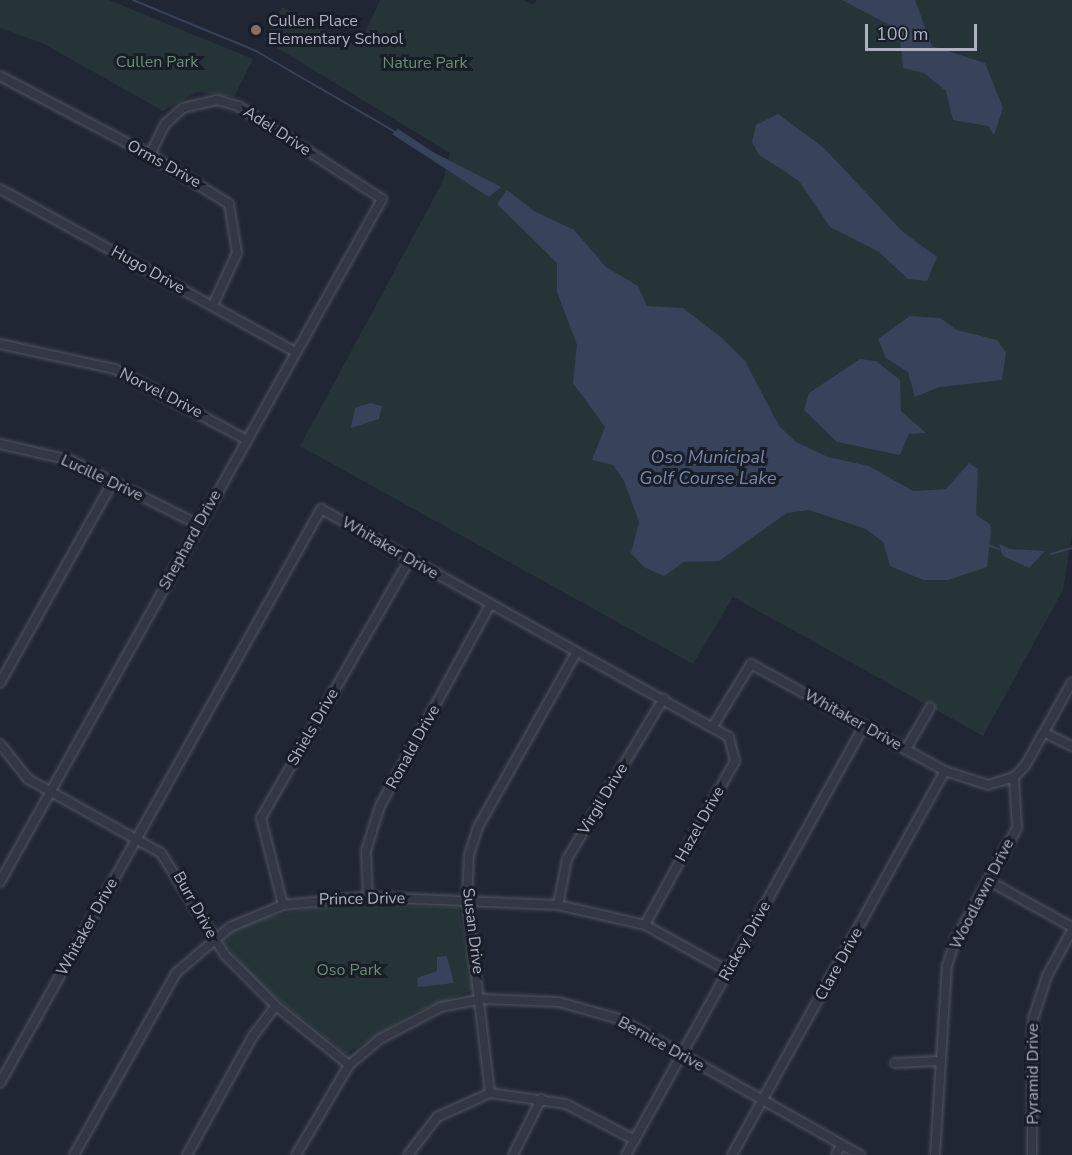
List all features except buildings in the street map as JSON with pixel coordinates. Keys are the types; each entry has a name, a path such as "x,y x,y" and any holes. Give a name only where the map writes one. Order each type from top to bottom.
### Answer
{"street":[{"name":"Orms Drive","path":"0,76 150,155 215,193 235,217 237,253 213,305"},
{"name":"Adel Drive","path":"150,155 165,124 183,108 218,100 238,106 382,200"},
{"name":"Hugo Drive","path":"0,189 295,352"},
{"name":"Shephard Drive","path":"0,882 382,200"},
{"name":"Norvel Drive","path":"0,345 115,369 247,440"},
{"name":"Lucille Drive","path":"0,444 70,460 199,525"},
{"path":"0,683 112,482"},
{"name":"Whitaker Drive","path":"0,1083 321,509 576,653 713,726 751,664 971,784 1014,777"},
{"name":"Shiels Drive","path":"283,905 261,818 410,559"},
{"name":"Ronald Drive","path":"368,897 366,851 380,806 490,605"},
{"name":"Susan Drive","path":"490,1093 483,999 467,901 469,855 478,827 576,653"},
{"path":"1014,777 1045,733 1072,682"},
{"name":"Virgil Drive","path":"558,905 567,859 663,699"},
{"path":"906,749 930,708"},
{"name":"Hazel Drive","path":"645,925 735,761 729,737 713,726"},
{"name":"Rickey Drive","path":"626,1155 864,726"},
{"path":"1045,733 1072,746"},
{"name":"Burr Drive","path":"0,744 16,770 50,792 136,838 171,863 213,939 276,1006 349,1065"},
{"name":"Clare Drive","path":"732,1155 945,771"},
{"name":"Woodlawn Drive","path":"935,1155 939,1061 947,966 1017,828 1014,777"},
{"path":"989,881 1072,929"},
{"name":"Prince Drive","path":"74,1155 160,994 213,939 283,905 368,897 558,905 645,925 728,971"},
{"name":"Pyramid Drive","path":"1032,1155 1033,1019 1047,976 1072,929"},
{"name":"Bernice Drive","path":"296,1155 349,1065 407,1022 441,1007 483,999 559,1002 619,1019 860,1155"},
{"path":"187,1155 253,1036 276,1006"},
{"path":"895,1063 939,1061"},
{"path":"408,1155 437,1117 490,1093 542,1099 582,1109 635,1140"},
{"path":"513,1155 542,1099"},
{"path":"836,1155 841,1145"}],"green space":[{"name":"Cullen Park","path":"0,0 109,0 253,59 234,97 197,92 163,111 42,43 0,28"},
{"name":"Nature Park","path":"380,0 524,0 533,5 537,0 1072,0 1072,534 1063,590 983,736 733,597 693,664 300,446 443,181 450,153 264,40 282,7 358,47"},
{"name":"Oso Park","path":"335,904 459,907 474,990 413,1013 346,1054 255,980 225,944 229,933 259,918"}],"water":[{"path":"842,0 915,0 932,46 985,63 1003,108 994,135 988,126 953,120 946,91 924,73 903,68 899,30"},
{"path":"778,114 824,148 903,232 937,257 927,281 908,279 879,252 830,227 799,181 759,155 752,142 756,125"},
{"path":"398,129 433,152 501,187 489,197 392,134"},
{"name":"Oso Municipal Golf Course Lake","path":"507,190 534,211 574,230 606,267 638,286 647,306 683,308 722,338 745,361 779,426 796,442 828,457 869,466 913,491 946,489 969,463 978,469 976,515 990,524 991,532 987,567 948,580 923,580 890,566 883,542 866,529 809,510 787,513 719,561 684,562 664,576 644,567 631,553 639,522 624,481 613,465 592,460 605,427 573,383 577,345 557,292 557,263 497,204"},
{"path":"910,316 940,318 957,330 997,340 1006,353 1002,380 939,387 915,397 908,372 886,358 878,339"},
{"path":"860,359 876,361 900,380 901,411 926,433 909,434 900,455 837,442 804,410 809,393"},
{"path":"370,403 382,406 379,419 351,428 355,408"},
{"path":"999,544 1010,549 1045,551 1029,568 1003,556"},
{"path":"447,956 454,983 418,987 417,978 437,971 437,957"}],"waterway":[{"path":"133,0 256,51 395,132"},
{"path":"985,544 999,549"},
{"path":"1051,554 1072,548"}],"place":[{"name":"Cullen Place Elementary School","path":"256,30"}]}
